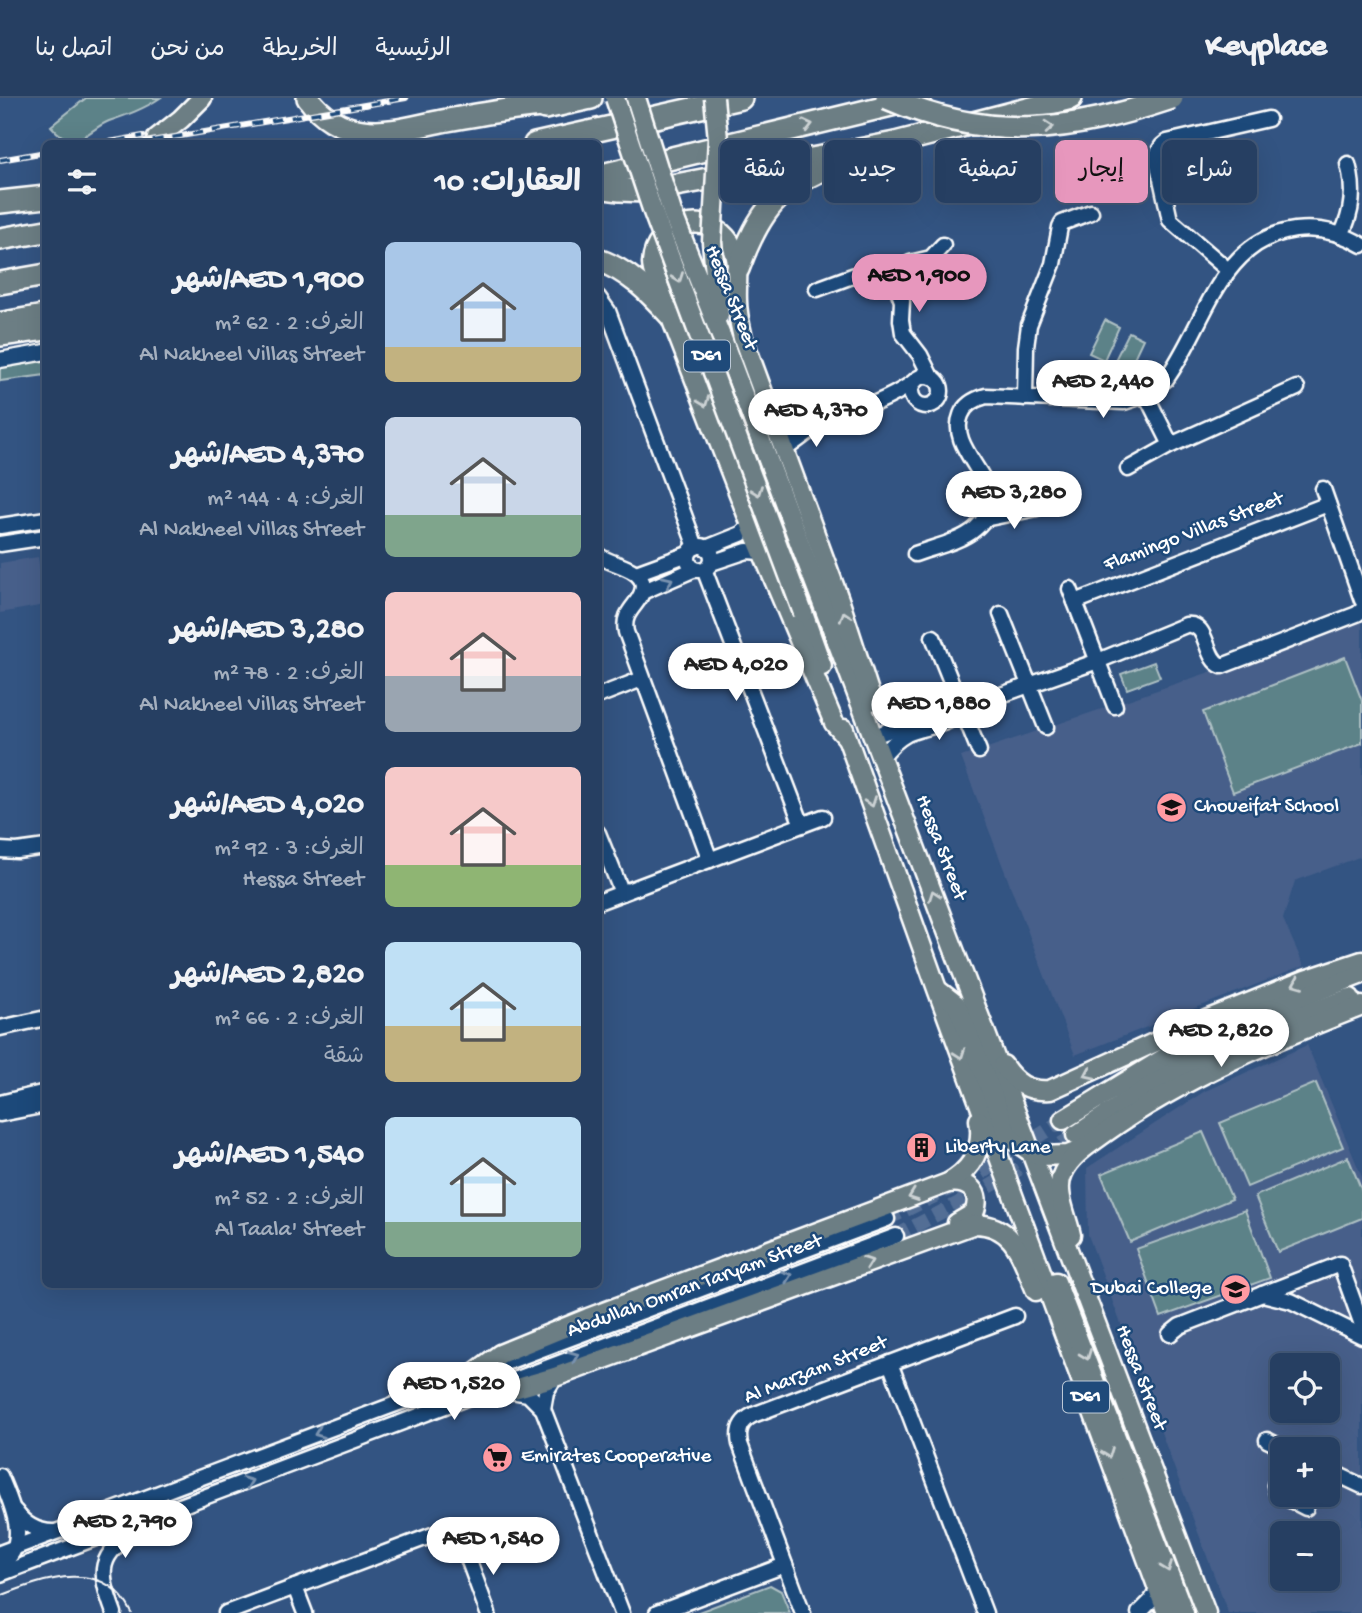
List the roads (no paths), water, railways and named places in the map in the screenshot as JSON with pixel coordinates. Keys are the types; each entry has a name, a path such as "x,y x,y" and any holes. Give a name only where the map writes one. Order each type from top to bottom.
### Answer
{"highway":[{"path":"308,98 317,110 332,120 351,129 371,132 391,131 523,108 559,105"},
{"path":"396,140 591,98"},
{"path":"553,140 741,98"},
{"path":"887,98 944,119 984,126 1025,128 1086,123 1172,98"},
{"path":"602,175 920,98"},
{"path":"907,140 1071,98"},
{"path":"602,188 643,191 824,157"},
{"path":"738,269 759,220 785,191 824,169"},
{"path":"2,202 42,197"},
{"path":"0,239 42,232"},
{"path":"602,262 643,286 670,315"},
{"path":"0,283 42,276"},
{"path":"0,335 42,330"}],"main road":[{"path":"155,140 188,98"},
{"path":"155,140 202,98"},
{"name":"Hessa Street","path":"615,98 647,195 803,613 974,1092 1167,1613"},
{"name":"Hessa Street","path":"636,98 672,212 824,604 1206,1613"},
{"path":"714,98 718,149 713,211 713,256 721,336"},
{"path":"2,202 42,191"},
{"path":"847,738 834,723 762,552 652,264 656,248 666,234 680,225 696,223 713,227 726,237 735,252 741,329 839,598 874,708 872,732"},
{"path":"0,322 42,315"},
{"path":"990,1043 1014,1080 1026,1088 1050,1090 1191,1026 1305,980 1362,961"},
{"path":"1063,1120 1189,1042 1362,974"},
{"path":"937,989 947,996 961,1015 1009,1137 1029,1151 1055,1157 1222,1064 1362,1006"},
{"path":"1070,1259 1072,1242 1060,1183 1079,1142 1138,1094 1201,1057 1267,1028 1362,994"},
{"path":"948,1183 968,1168 978,1150 980,1127 974,1092"},
{"path":"469,1377 500,1354 588,1318 948,1183 958,1182 971,1187 975,1192 977,1206 969,1217 941,1231 934,1238"},
{"path":"1017,1205 1034,1230 1076,1327 1184,1613"},
{"path":"480,1394 510,1391 555,1377 975,1224 988,1224 1011,1237 1052,1326 1072,1358"}],"street":[{"path":"1228,270 1170,220 1156,156 1167,142 1268,119"},
{"path":"1341,235 1349,216 1353,195 1348,164"},
{"path":"1025,398 1029,325 1053,264 1060,227 1062,223 1091,212"},
{"path":"984,519 989,504 988,488 964,447 959,433 960,416 970,402 986,396 1113,403 1146,395 1172,372 1228,270 1251,247 1279,233 1310,229 1341,235 1362,246"},
{"path":"817,289 866,271 893,276 910,264 931,258 943,245"},
{"path":"893,276 902,301 903,333 922,361 921,378 911,387 915,402"},
{"path":"602,303 608,311 697,550 690,565 703,567"},
{"path":"0,360 42,353"},
{"path":"785,450 822,422 891,396 921,378 939,383 941,397 936,404 927,407 891,396"},
{"path":"1128,469 1171,445 1297,388"},
{"path":"1146,395 1171,445"},
{"path":"941,397 964,408"},
{"path":"775,425 822,422"},
{"path":"1323,489 1362,600"},
{"name":"Flamingo Villas Street","path":"1115,706 1072,596 1328,504"},
{"path":"915,554 966,535 984,519 1037,508"},
{"path":"0,526 42,520"},
{"path":"636,573 741,534 751,525"},
{"path":"0,544 42,538"},
{"path":"697,550 710,553 703,567 802,825"},
{"path":"710,860 625,627 628,612 642,592 741,552 762,552"},
{"path":"602,557 636,573 641,580 642,592"},
{"path":"872,732 908,728 952,707 961,709 1098,661 1189,624 1199,628 1213,660 1222,666 1362,610"},
{"path":"1001,614 1046,727"},
{"path":"933,637 979,751"},
{"path":"602,694 642,679"},
{"path":"882,757 908,728"},
{"path":"602,900 823,817"},
{"path":"602,843 622,893"},
{"path":"0,850 42,848"},
{"path":"0,1028 42,1019"},
{"path":"0,1103 42,1093"},
{"path":"0,1114 42,1106"},
{"name":"Abdullah Omran Taryam Street","path":"0,1553 887,1220"},
{"name":"Abdullah Omran Taryam Street","path":"0,1574 896,1236"},
{"path":"1170,1334 1180,1326 1340,1264 1362,1325"},
{"path":"1262,1294 1291,1301 1362,1336"},
{"name":"Al Marzam Street","path":"803,1613 740,1444 738,1437 742,1423 753,1415 1015,1316"},
{"path":"890,1363 985,1613"},
{"path":"543,1409 546,1392 555,1377"},
{"path":"510,1391 528,1394 543,1409 622,1613"},
{"path":"0,1476 18,1527 14,1547 8,1559 0,1565"},
{"path":"1340,1476 1362,1486"},
{"path":"12,1507 26,1524 36,1529 58,1531"},
{"path":"114,1613 104,1584 105,1562 116,1544 138,1531 146,1520"},
{"path":"226,1613 446,1530 453,1531 463,1540 488,1613"},
{"path":"657,1613 785,1565"},
{"path":"295,1587 305,1613"},
{"path":"1140,1613 1159,1588"},
{"path":"1140,1613 1146,1613"}],"tunnel":[{"path":"887,1219 978,1175 1063,1120"},
{"path":"896,1236 987,1188 1076,1135"}],"tram line":[{"path":"0,1596 54,1579 90,1578 106,1584 120,1595 132,1613"}],"railway":[{"path":"157,140 406,98"},
{"path":"120,140 143,136"},
{"path":"0,160 42,153"}],"place":[{"name":"Choueifat School","path":"1171,807"},
{"name":"Liberty Lane","path":"922,1148"},
{"name":"Dubai College","path":"1235,1289"},
{"name":"Emirates Cooperative","path":"498,1457"}]}
